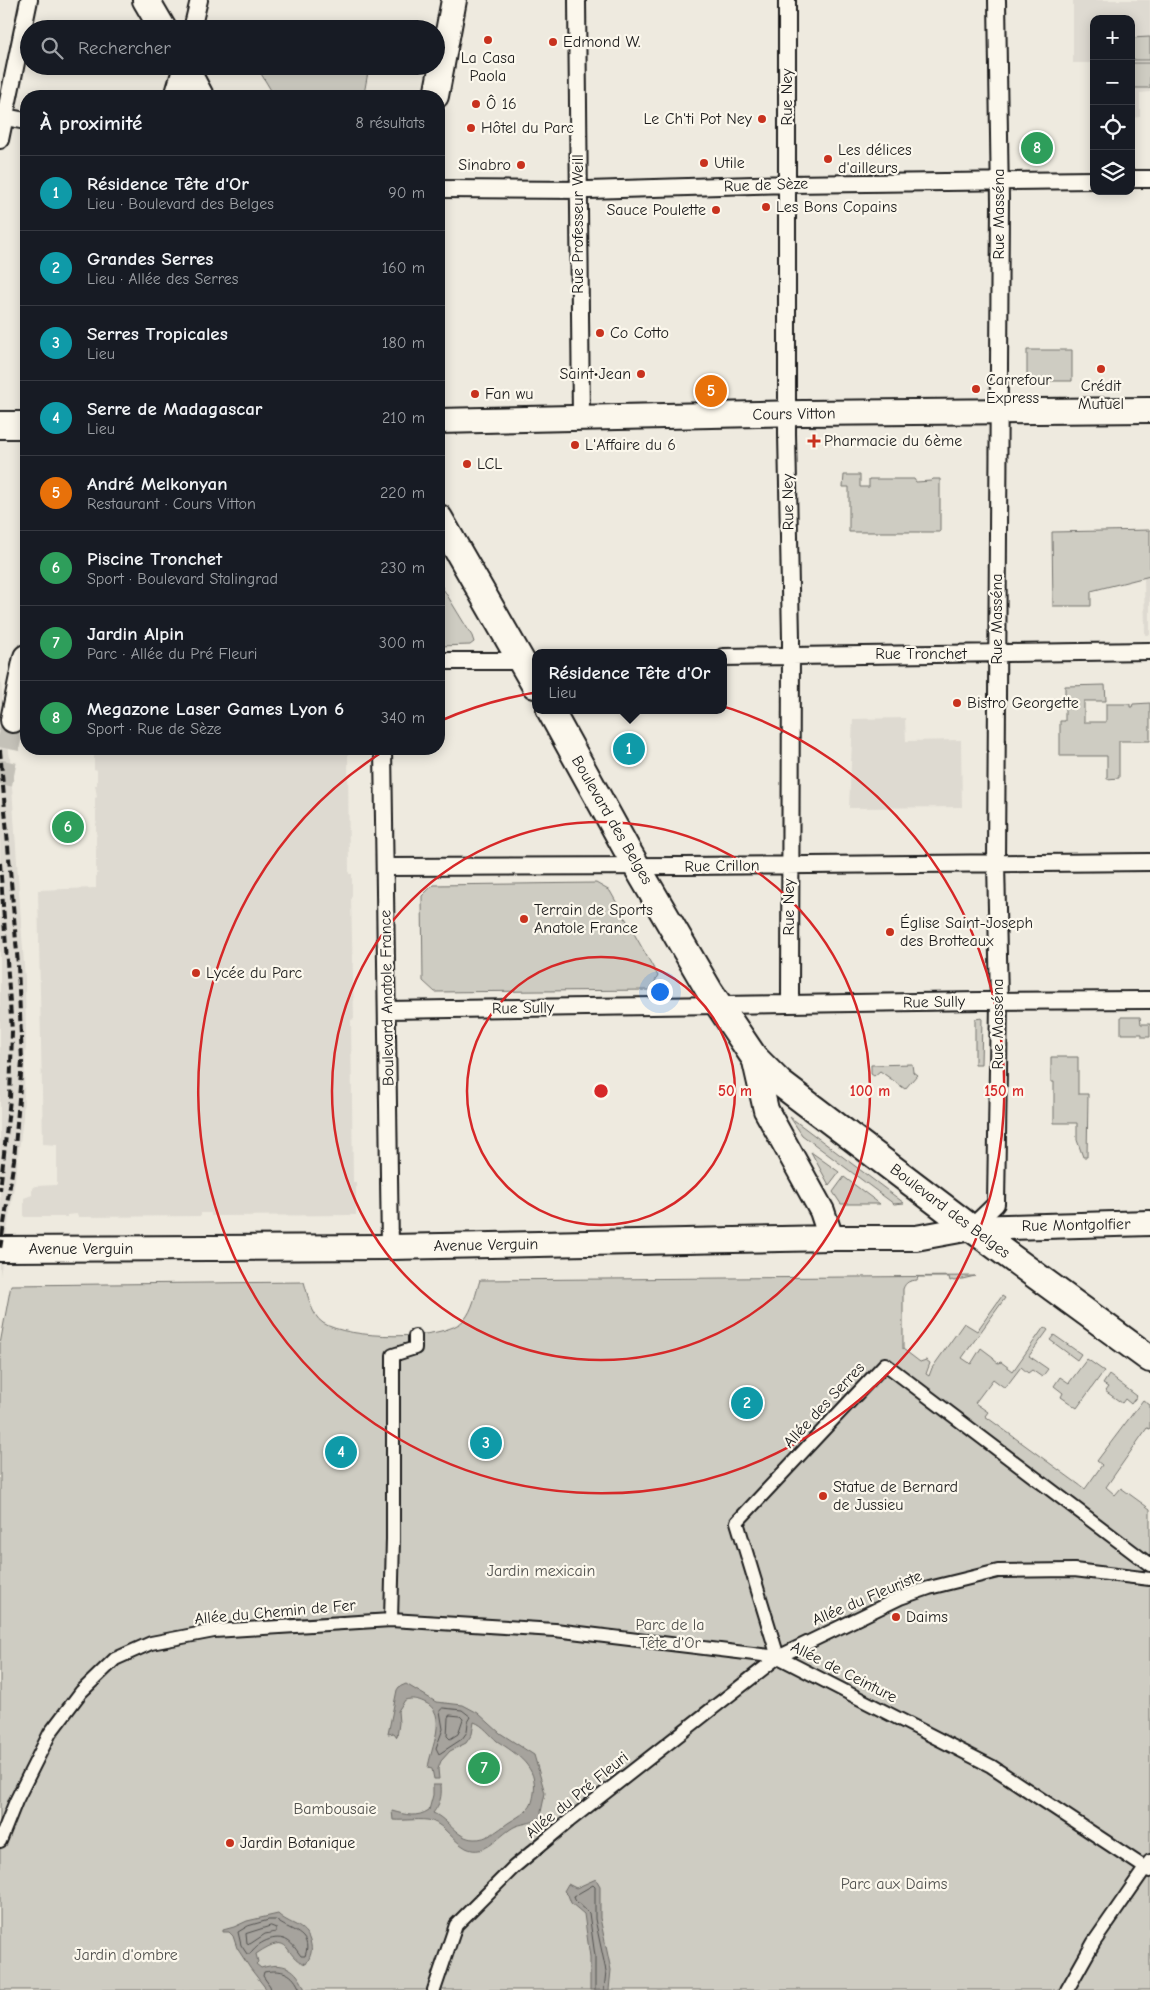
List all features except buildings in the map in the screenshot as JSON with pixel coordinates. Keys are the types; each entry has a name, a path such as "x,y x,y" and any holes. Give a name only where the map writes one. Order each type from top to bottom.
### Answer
{"main road":[{"path":"146,0 157,20"},
{"path":"445,48 454,0"},
{"path":"188,75 197,90"},
{"path":"437,90 440,75"},
{"name":"Cours Vitton","path":"445,421 787,414 1150,410"},
{"path":"0,425 20,425"},
{"path":"445,528 528,661 532,675"},
{"path":"13,720 20,689"},
{"name":"Boulevard des Belges","path":"552,714 719,1006 754,1057 780,1083 971,1228 1150,1359"},
{"name":"Boulevard des Belges","path":"754,1057 766,1110 822,1211 831,1238"},
{"name":"Rue Montgolfier","path":"971,1228 1150,1223"},
{"name":"Avenue Verguin","path":"0,1250 390,1247 916,1238 971,1228"}],"street":[{"path":"25,20 29,0"},
{"path":"194,20 199,0"},
{"name":"Rue Professeur Weill","path":"576,0 581,418"},
{"name":"Rue Ney","path":"787,0 790,1004"},
{"name":"Rue Masséna","path":"971,1228 996,1204 999,1001 996,863 1000,412 1000,181 997,0"},
{"path":"0,140 20,44"},
{"path":"175,90 180,75"},
{"path":"5,117 20,120"},
{"path":"1135,179 1150,179"},
{"name":"Rue de Sèze","path":"445,189 578,190 788,184 1090,180"},
{"name":"Rue Tronchet","path":"727,657 1150,651"},
{"path":"445,661 528,661"},
{"name":"Boulevard Anatole France","path":"383,755 390,1247"},
{"name":"Rue Crillon","path":"385,867 1150,862"},
{"name":"Rue Sully","path":"387,1010 1150,1000"},
{"path":"391,1620 393,1354 415,1348 415,1336"},
{"name":"Allée des Serres","path":"778,1657 737,1522 885,1364 1150,1565"},
{"name":"Allée du Fleuriste","path":"778,1657 900,1598 929,1588 998,1571 1074,1570 1150,1579"},
{"name":"Allée de Ceinture","path":"391,1620 555,1630 778,1657 990,1766 1148,1867"},
{"name":"Allée du Chemin de Fer","path":"0,1841 16,1801 50,1733 80,1692 115,1659 151,1643 214,1631 391,1620"},
{"name":"Allée du Pré Fleuri","path":"434,1990 456,1925 514,1867 569,1821 778,1657"},
{"path":"1067,1990 1094,1942 1148,1867"}],"shaded area":[{"path":"1073,0 1150,0 1150,92 1140,93 1140,117 1135,118 1135,15 1090,15 1090,63 1073,63"},
{"path":"1150,576 1150,635 1145,635 1144,577"},
{"path":"0,674 10,758 25,980 26,1041 23,1117 0,1276"},
{"path":"905,718 906,741 961,740 962,807 849,808 853,719"},
{"name":"Lycée du Parc","path":"94,755 348,755 349,874 352,874 354,1019 351,1020 353,1182 356,1182 356,1215 211,1216 211,1213 201,1213 201,1216 78,1217 77,1214 67,1215 67,1217 24,1217 24,1198 32,1195 32,1188 35,1186 57,1185 57,1145 43,1144 38,890 96,888 96,874 98,873 96,872 96,861 98,861 96,860 96,849 98,847 96,847 97,809 95,809 95,798 97,797 95,785 97,785 97,770 94,769"}],"green space":[{"path":"1150,37 1150,60 1135,60 1135,38"},
{"path":"1135,63 1150,63 1150,88 1135,88"},
{"path":"262,75 367,75 365,90 271,90"},
{"path":"1027,350 1072,350 1072,381 1027,381"},
{"path":"844,475 860,475 860,487 869,487 869,479 914,479 916,482 940,479 940,532 849,532 849,487 843,487"},
{"path":"1150,530 1150,576 1091,591 1091,606 1053,606 1052,532"},
{"path":"445,592 472,636 474,642 470,645 445,646"},
{"path":"1105,685 1106,701 1084,701 1084,722 1106,722 1106,704 1130,704 1130,707 1132,707 1133,704 1150,703 1150,741 1119,741 1119,778 1107,779 1107,756 1060,756 1060,721 1065,721 1065,686"},
{"name":"Terrain de Sports Anatole France","path":"596,883 610,891 658,976 650,990 435,992 423,981 422,896 433,885"},
{"path":"1121,1017 1140,1017 1141,1024 1150,1024 1150,1037 1142,1037 1142,1034 1121,1034"},
{"path":"982,1018 981,1064 975,1064 975,1019"},
{"path":"1051,1057 1078,1057 1078,1094 1088,1094 1087,1157 1083,1157 1077,1140 1077,1123 1054,1123 1054,1082 1051,1082"},
{"path":"912,1064 913,1072 917,1075 905,1089 880,1071 874,1076 871,1074 871,1065"},
{"path":"790,1117 904,1203 894,1204 802,1135"},
{"path":"811,1152 839,1172 829,1185"},
{"path":"844,1177 880,1204 841,1204 833,1192"},
{"name":"Parc de la Tête d'Or","path":"975,1276 954,1281 950,1281 949,1277 918,1277 917,1280 908,1282 904,1286 903,1349 920,1362 926,1360 930,1363 926,1374 929,1376 932,1368 964,1323 977,1331 1002,1296 1005,1298 962,1358 971,1364 981,1348 998,1363 1001,1362 1013,1371 1044,1327 1048,1330 1029,1356 1048,1369 1042,1377 1032,1370 1028,1373 1021,1367 1005,1388 993,1379 975,1403 988,1412 985,1416 1085,1489 1102,1465 1097,1461 1143,1400 1150,1405 1150,1429 1147,1428 1106,1487 1115,1495 1121,1488 1150,1509 1150,1990 0,1990 0,1344 11,1285 304,1282 313,1310 323,1323 352,1332 395,1336 437,1332 453,1327 464,1320 472,1306 480,1280"},
{"path":"1054,1335 1081,1354 1077,1360 1050,1340"},
{"path":"1087,1359 1104,1371 1077,1408 1061,1397 1063,1393 1054,1386 1060,1377 1069,1383"},
{"path":"1109,1375 1137,1396 1131,1404 1125,1399 1122,1403 1105,1391 1108,1387 1103,1384"}],"water":[{"path":"406,1684 436,1702 463,1705 478,1713 500,1733 534,1755 545,1793 541,1812 542,1817 533,1822 510,1829 480,1850 473,1850 461,1845 441,1826 432,1821 393,1820 392,1811 407,1815 425,1813 429,1810 433,1795 433,1785 441,1785 440,1800 433,1813 463,1836 479,1839 492,1834 525,1812 533,1800 534,1793 533,1776 519,1756 474,1722 472,1734 466,1743 450,1751 441,1761 438,1769 439,1779 434,1779 432,1769 428,1768 437,1723 436,1714 432,1707 417,1700 405,1700 398,1711 397,1737 394,1733 388,1734 397,1690"},
{"path":"596,1879 600,1886 600,1918 611,1970 609,1990 590,1990 590,1957 584,1914 571,1903 564,1891 568,1884 576,1888"},
{"path":"278,1914 301,1928 308,1935 311,1947 309,1958 306,1964 293,1956 282,1944 276,1944 256,1954 258,1962 256,1964 261,1968 276,1965 289,1968 298,1976 305,1990 267,1990 237,1948 233,1936 229,1932 223,1932 223,1930 247,1921"}],"tunnel":[{"path":"0,784 13,720"}],"railway":[{"path":"0,750 18,965 22,1062 14,1160 0,1249"},
{"path":"0,863 12,1031 10,1099 0,1190"}],"place":[{"name":"La Casa Paola","path":"488,40"},
{"name":"Edmond W.","path":"553,42"},
{"name":"Ô 16","path":"476,104"},
{"name":"Le Ch'ti Pot Ney","path":"762,119"},
{"name":"Hôtel du Parc","path":"471,128"},
{"name":"Megazone Laser Games Lyon 6","path":"1037,148"},
{"name":"Les délices d'ailleurs","path":"828,159"},
{"name":"Utile","path":"704,163"},
{"name":"Sinabro","path":"521,165"},
{"name":"Les Bons Copains","path":"766,207"},
{"name":"Sauce Poulette","path":"716,210"},
{"name":"Co Cotto","path":"600,333"},
{"name":"Crédit Mutuel","path":"1101,369"},
{"name":"Saint•Jean","path":"641,374"},
{"name":"Carrefour Express","path":"976,389"},
{"name":"André Melkonyan","path":"711,391"},
{"name":"Fan wu","path":"475,394"},
{"name":"Pharmacie du 6ème","path":"814,441"},
{"name":"L'Affaire du 6","path":"575,445"},
{"name":"LCL","path":"467,464"},
{"name":"Bistro Georgette","path":"957,703"},
{"name":"Résidence Tête d'Or","path":"629,749"},
{"name":"Piscine Tronchet","path":"68,827"},
{"name":"Terrain de Sports Anatole France","path":"524,919"},
{"name":"Église Saint-Joseph des Brotteaux","path":"890,932"},
{"name":"Lycée du Parc","path":"196,973"},
{"name":"Grandes Serres","path":"747,1403"},
{"name":"Serres Tropicales","path":"486,1443"},
{"name":"Serre de Madagascar","path":"341,1452"},
{"name":"Statue de Bernard de Jussieu","path":"823,1496"},
{"name":"Daims","path":"896,1617"},
{"name":"Jardin Alpin","path":"484,1768"},
{"name":"Jardin Botanique","path":"230,1843"}],"park label":[{"name":"Jardin mexicain","path":"541,1571"},
{"name":"Bambousaie","path":"335,1809"},
{"name":"Parc aux Daims","path":"894,1884"},
{"name":"Jardin d'ombre","path":"126,1955"}]}
